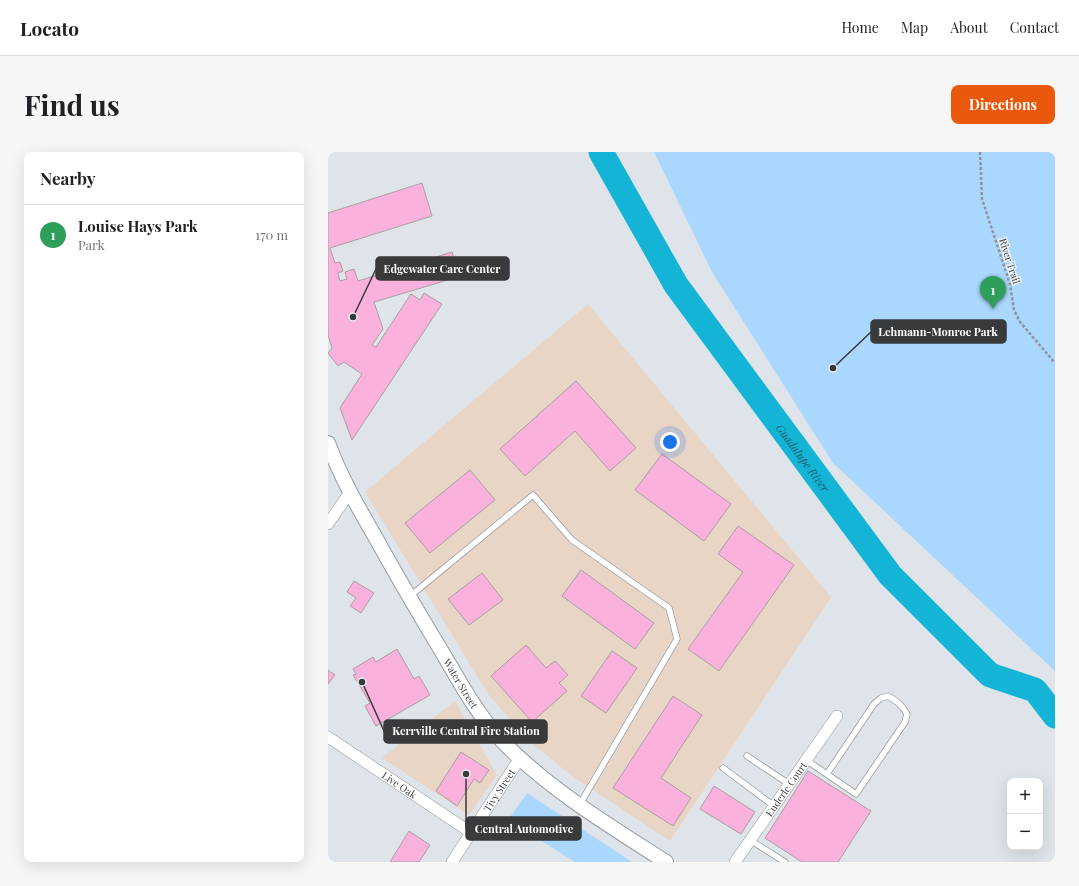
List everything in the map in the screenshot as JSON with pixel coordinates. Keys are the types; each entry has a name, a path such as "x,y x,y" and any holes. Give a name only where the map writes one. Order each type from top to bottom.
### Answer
{"street":[{"name":"Water Street","path":"328,444 350,492 409,597 474,705 489,726 520,758 580,804 666,862"},
{"path":"328,524 350,492"},
{"name":"Enderle Court","path":"735,862 837,716"},
{"name":"Live Oak","path":"328,737 470,832"},
{"name":"Tivy Street","path":"452,862 470,832 520,758"}],"lane":[{"path":"409,597 533,495 572,540 669,608 677,639 580,804"},
{"path":"806,760 856,794 905,722 907,714 903,707 896,700 888,696 881,698 874,704 827,774"},
{"path":"747,756 789,784"},
{"path":"723,768 774,806"},
{"path":"750,840 785,862"}],"path":[{"name":"River Trail","path":"980,152 982,199 1010,284 1014,310 1020,322 1055,363"}],"shaded area":[{"path":"654,152 1055,152 1055,671 833,463 712,272"},
{"path":"588,304 831,597 670,841 572,776 529,741 488,694 365,492"},
{"path":"455,701 497,775 469,815 382,758"},
{"path":"527,793 632,862 575,862 508,820"}],"building":[{"path":"422,183 432,216 330,248 335,263 340,262 343,271 338,273 340,281 347,279 345,272 354,269 358,281 452,252 458,269 449,272 451,279 374,302 383,329 372,345 376,347 411,294 420,300 424,293 442,304 352,440 340,408 362,374 344,362 338,366 328,353 332,348 328,335 328,213"},
{"path":"576,381 636,448 610,471 575,431 525,476 500,449"},
{"path":"662,454 731,504 704,541 635,490"},
{"path":"470,470 495,500 430,553 405,523"},
{"path":"738,526 794,565 719,671 688,649 743,572 718,554"},
{"path":"581,570 654,623 635,649 562,596"},
{"path":"482,573 503,600 469,625 448,599"},
{"path":"354,581 374,593 361,613 350,606 356,598 347,592"},
{"path":"526,645 546,668 555,661 568,675 559,683 567,691 532,722 491,676"},
{"path":"397,649 414,679 419,676 430,695 376,726 365,706 370,703 353,675 356,674 353,669 373,657 376,662"},
{"path":"612,651 637,668 606,713 581,696"},
{"path":"328,670 335,675 328,684"},
{"path":"673,696 702,715 661,778 691,798 673,826 613,788"},
{"path":"461,752 489,770 480,783 474,779 457,806 436,791"},
{"path":"808,771 871,811 838,862 802,862 765,838"},
{"path":"714,786 755,812 741,834 700,809"},
{"path":"409,831 430,845 419,862 390,862"}],"waterway":[{"name":"Guadalupe River","path":"601,152 676,285 890,575 990,675 1035,690 1055,716"}],"place":[{"name":"Louise Hays Park","path":"993,309"},
{"name":"Edgewater Care Center","path":"353,317"},
{"name":"Lehmann-Monroe Park","path":"833,368"},
{"name":"Kerrville Central Fire Station","path":"362,682"},
{"name":"Central Automotive","path":"466,774"}]}
